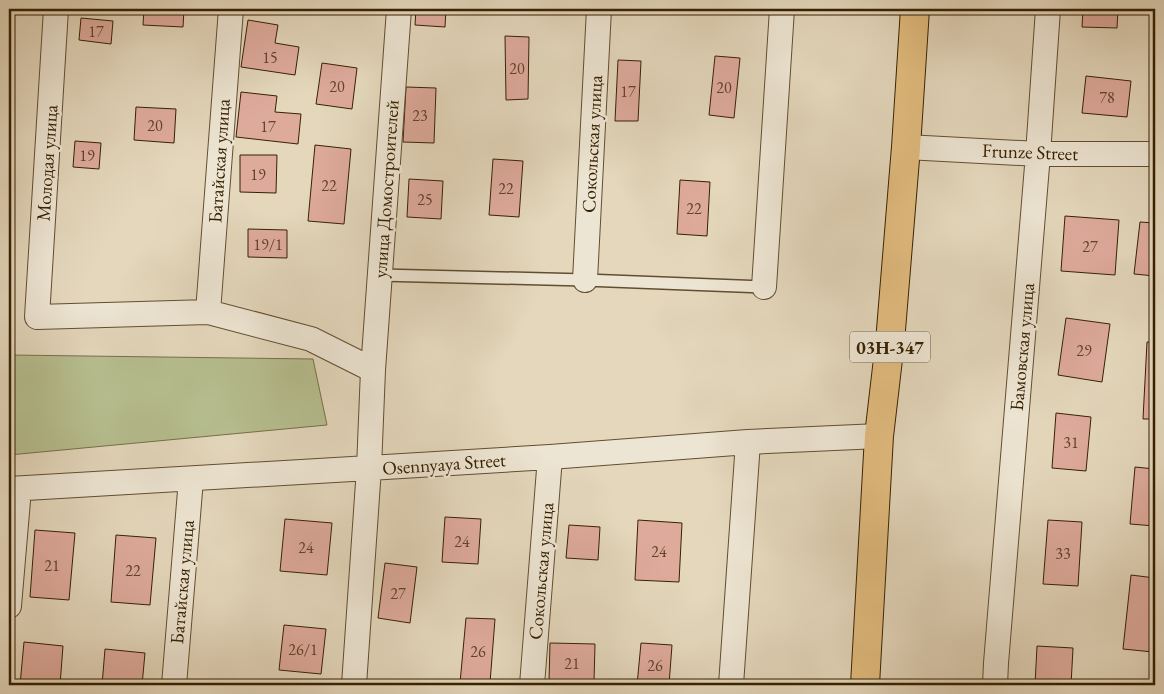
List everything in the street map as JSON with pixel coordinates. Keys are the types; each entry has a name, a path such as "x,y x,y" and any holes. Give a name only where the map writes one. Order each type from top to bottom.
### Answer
{"main road":[{"name":"03Н-347","path":"865,685 879,436 890,342 915,9"}],"street":[{"name":"Молодая улица","path":"56,9 37,317 208,312"},
{"name":"Батайская улица","path":"208,312 231,9"},
{"name":"улица Домостроителей","path":"369,468 373,370 399,9"},
{"name":"Сокольская улица","path":"585,280 599,9"},
{"path":"764,287 782,9"},
{"name":"Бамовская улица","path":"995,685 1048,9"},
{"name":"Frunze Street","path":"906,147 1038,154 1155,154"},
{"path":"208,312 311,339 373,370"},
{"name":"Osennyaya Street","path":"14,489 550,457 748,442 879,436"},
{"path":"731,685 748,442"},
{"name":"Сокольская улица","path":"532,685 550,457"},
{"path":"354,685 369,468"},
{"name":"Батайская улица","path":"174,685 191,479"},
{"path":"9,606 14,489"}],"lane":[{"path":"380,275 764,287"}],"green space":[{"path":"9,355 313,359 327,425 9,455"}],"building":[{"path":"144,9 184,9 183,27 143,25"},
{"path":"416,9 446,9 445,27 415,25"},
{"path":"1083,9 1118,9 1117,28 1082,27"},
{"path":"81,18 113,21 111,44 79,40"},
{"path":"248,20 278,25 275,43 299,47 295,75 241,67"},
{"path":"505,36 529,37 528,99 506,100"},
{"path":"715,56 740,58 734,118 709,115"},
{"path":"618,60 641,61 638,121 615,121"},
{"path":"322,63 357,68 352,109 316,104"},
{"path":"1086,76 1131,81 1127,117 1082,113"},
{"path":"406,87 436,88 434,143 403,142"},
{"path":"241,92 277,96 275,112 301,114 298,144 236,137"},
{"path":"136,107 176,109 174,143 134,140"},
{"path":"75,141 101,143 99,169 73,167"},
{"path":"315,145 351,149 344,224 308,221"},
{"path":"240,155 277,155 276,193 240,192"},
{"path":"493,159 523,161 519,217 489,215"},
{"path":"409,179 443,181 441,219 407,217"},
{"path":"680,180 710,182 707,236 677,234"},
{"path":"1065,216 1119,220 1115,275 1061,271"},
{"path":"1140,222 1155,223 1155,276 1134,274"},
{"path":"248,229 287,230 287,258 248,257"},
{"path":"1066,318 1110,324 1102,382 1058,375"},
{"path":"1147,342 1155,342 1155,419 1143,419"},
{"path":"1056,413 1091,417 1086,471 1052,468"},
{"path":"1135,467 1155,469 1155,526 1130,524"},
{"path":"445,517 481,519 478,564 442,562"},
{"path":"285,519 332,523 327,575 280,571"},
{"path":"638,520 682,523 679,582 635,580"},
{"path":"1048,520 1082,522 1078,586 1043,584"},
{"path":"569,525 600,527 598,560 566,558"},
{"path":"35,530 75,533 69,600 30,597"},
{"path":"116,535 156,538 150,605 111,602"},
{"path":"385,563 417,567 410,623 378,618"},
{"path":"1131,575 1155,578 1153,652 1123,649"},
{"path":"466,618 495,619 490,683 460,683"},
{"path":"284,625 326,629 321,674 279,670"},
{"path":"24,642 63,646 60,685 20,685"},
{"path":"550,643 595,644 594,682 549,682"},
{"path":"641,643 672,645 669,685 637,685"},
{"path":"1037,646 1073,648 1071,685 1035,685"},
{"path":"105,649 145,653 142,685 102,685"},
{"path":"381,683 411,684 411,685 381,685"}]}
